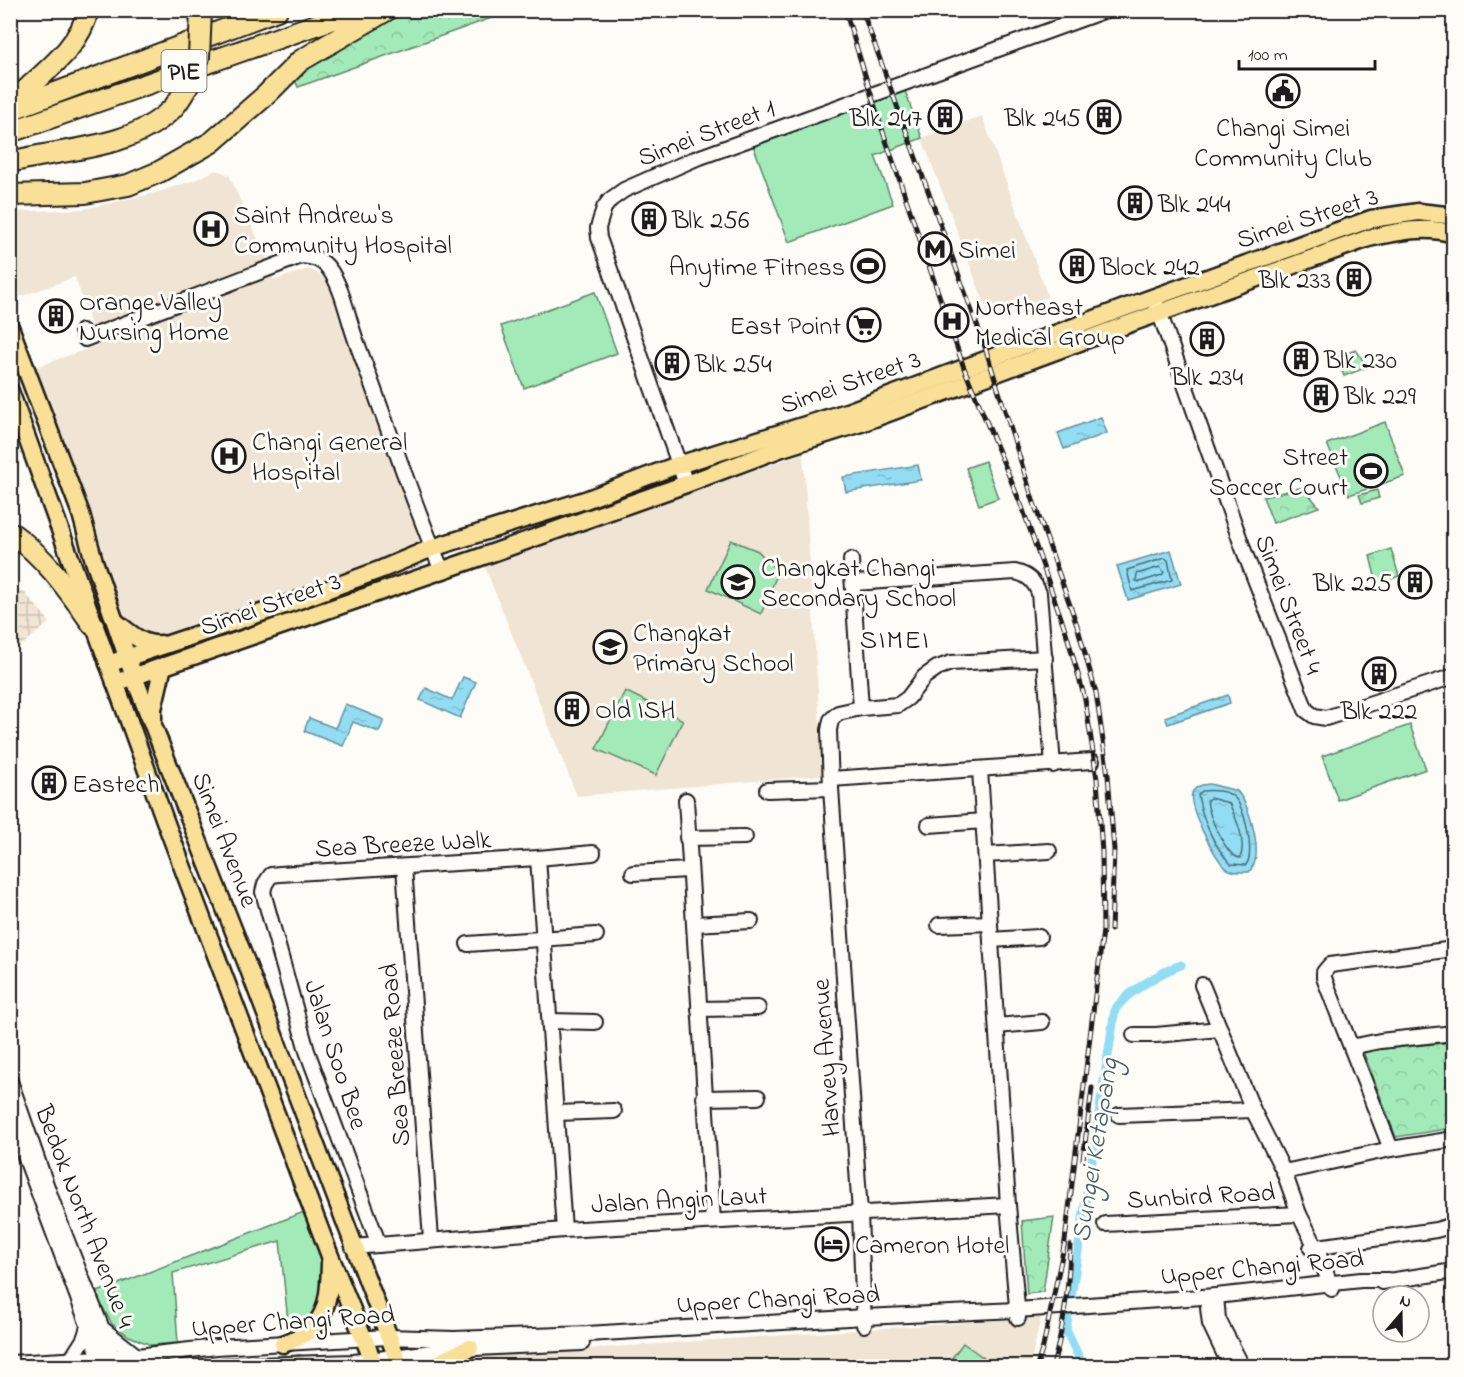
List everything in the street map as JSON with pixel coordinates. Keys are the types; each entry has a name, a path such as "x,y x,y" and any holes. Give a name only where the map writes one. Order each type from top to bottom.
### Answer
{"highway":[{"path":"10,103 67,50 77,37 88,10"},
{"path":"10,162 121,140 152,126 174,107 188,86 199,57 201,10"},
{"name":"PIE","path":"10,110 277,10"},
{"name":"PIE","path":"10,132 358,10"},
{"path":"10,195 85,193 128,185 159,172 212,142 266,95 300,61 387,10"},
{"path":"10,532 31,546 58,576 93,625"}],"main road":[{"name":"Simei Street 3","path":"115,683 442,571 683,486 782,448 864,422 1371,219 1418,212 1454,218"},
{"name":"Simei Street 3","path":"108,664 270,610 432,548 585,500 675,466 847,412 1157,306 1369,238 1424,229 1454,234"},
{"name":"Simei Avenue","path":"10,327 81,514 94,561 134,677 248,967 398,1362"},
{"name":"Simei Avenue","path":"10,391 172,840 330,1256 374,1363"},
{"path":"382,569 396,574 401,585"},
{"path":"116,622 145,642 154,645 168,643"},
{"path":"153,725 153,709 163,666"},
{"path":"283,1344 294,1340 324,1313 330,1295 330,1256"},
{"path":"435,1366 470,1348"}],"street":[{"name":"Simei Street 1","path":"683,486 591,240 590,228 593,215 605,195 620,183 690,153 1084,10"},
{"name":"Simei Street 1","path":"675,466 599,238 600,217 610,200 624,190 692,160 1106,10"},
{"path":"82,331 85,339 301,256 313,257 324,262 331,271 344,304 356,343 442,571"},
{"name":"Simei Street 4","path":"1157,306 1244,551 1306,710 1314,716 1326,718 1454,676"},
{"path":"851,560 861,708 898,705 908,698 924,677 937,668 951,663 1045,658"},
{"path":"854,583 1015,572 1023,574 1035,585 1039,593 1053,765"},
{"name":"Harvey Avenue","path":"861,708 838,713 831,720 830,730 831,784 860,1213 864,1321"},
{"path":"767,790 1092,761"},
{"path":"980,770 1008,1205 1018,1314"},
{"path":"686,800 713,1221"},
{"path":"929,825 984,821"},
{"path":"687,838 745,837"},
{"path":"986,855 1049,851"},
{"name":"Sea Breeze Walk","path":"271,875 593,853"},
{"path":"538,858 564,1230"},
{"name":"Sea Breeze Road","path":"404,867 431,1239"},
{"path":"633,873 689,870"},
{"name":"Jalan Soo Bee","path":"271,875 263,891 307,1051 379,1245"},
{"path":"694,924 751,921"},
{"path":"939,925 990,923"},
{"path":"468,944 596,935"},
{"path":"992,940 1039,938"},
{"path":"1391,1149 1324,978 1326,969 1330,965 1454,949"},
{"name":"Sunbird Road","path":"1202,985 1253,1110 1284,1172 1313,1246 1326,1287"},
{"path":"699,1009 758,1008"},
{"path":"550,1021 595,1022"},
{"path":"997,1026 1042,1022"},
{"path":"1134,1035 1220,1029"},
{"path":"1351,1047 1380,1041 1454,1033"},
{"name":"Bedok North Avenue 4","path":"10,1082 51,1199 104,1330 108,1362"},
{"path":"704,1098 758,1096"},
{"path":"1119,1115 1253,1110"},
{"path":"556,1113 614,1111"},
{"name":"Bedok North Avenue 4","path":"10,1116 88,1327 108,1362"},
{"path":"1284,1172 1391,1149 1454,1139"},
{"name":"Jalan Angin Laut","path":"353,1247 564,1230 1008,1205"},
{"name":"Sunbird Road","path":"1105,1224 1299,1214"},
{"path":"1313,1246 1436,1230 1454,1225"},
{"name":"Upper Changi Road","path":"10,1364 108,1362 138,1356 217,1347 387,1337 454,1339 1018,1314 1212,1301 1326,1287 1362,1287 1388,1280 1454,1271"},
{"path":"1212,1301 1210,1324 1230,1366"},
{"path":"1212,1301 1218,1319 1242,1366"},
{"name":"Upper Changi Road","path":"224,1366 398,1362 470,1348 525,1347 864,1321"},
{"path":"70,1361 84,1339 88,1327"},
{"path":"104,1330 138,1356"}],"shaded area":[{"path":"982,116 1048,297 990,318 922,138"},
{"name":"Changi General Hospital","path":"216,170 229,175 274,280 309,269 326,278 427,543 166,638 154,640 127,627 31,369 98,345 75,277 11,300 11,212 84,209 155,193 195,180"},
{"path":"803,453 823,775 577,796 485,567"},
{"path":"11,587 25,593 50,622 11,654"},
{"path":"1041,1317 1030,1366 448,1366 459,1358"}],"green space":[{"path":"388,11 511,11 298,87 293,75"},
{"path":"905,91 922,138 875,156 893,204 789,242 753,145"},
{"path":"595,292 617,353 524,388 501,326"},
{"path":"1356,350 1368,367 1344,376 1336,357"},
{"path":"1385,422 1405,476 1349,495 1327,444"},
{"path":"985,461 998,498 979,505 966,468"},
{"path":"1303,487 1319,507 1273,523 1263,497"},
{"path":"1377,490 1379,498 1362,503 1359,495"},
{"path":"731,540 758,551 778,572 761,614 708,589"},
{"path":"1391,549 1399,576 1377,584 1370,556"},
{"path":"625,691 683,720 656,775 596,749"},
{"path":"1410,725 1426,769 1338,800 1322,756"},
{"path":"1453,1042 1453,1125 1446,1129 1396,1137 1363,1051"},
{"path":"304,1212 323,1259 323,1293 318,1308 307,1320 289,1333 280,1241 173,1273 178,1343 151,1345 129,1336 112,1324 95,1293"},
{"path":"1054,1217 1043,1292 1027,1294 1022,1221"},
{"path":"963,1343 995,1366 946,1366"}],"water":[{"path":"1101,417 1107,433 1064,449 1058,433"},
{"path":"918,465 921,480 846,492 843,477"},
{"path":"1171,550 1181,584 1128,600 1117,566"},
{"path":"463,677 476,682 460,718 420,700 426,688 452,700"},
{"path":"1228,695 1230,703 1168,724 1165,717"},
{"path":"345,704 384,720 379,732 353,722 343,746 304,731 309,718 335,728"},
{"path":"1210,784 1237,791 1246,806 1253,826 1256,847 1256,857 1249,872 1228,870 1215,854 1202,831 1193,807 1193,791 1200,786"}],"waterway":[{"name":"Sungei Ketapang","path":"1083,1366 1066,1330 1115,1010 1127,997 1145,984 1181,965"}],"railway":[{"path":"845,10 880,123 964,368 1022,507 1066,632 1085,699 1097,779 1102,853 1103,930 1065,1241 1037,1366"},
{"path":"862,10 985,347 1033,500 1077,625 1096,693 1108,775 1114,850 1111,930"},
{"path":"1083,1159 1092,1088"},
{"path":"1053,1366 1065,1306 1070,1245"}],"place":[{"name":"Changi Simei Community Club","path":"1283,91"},
{"name":"Blk 247","path":"945,117"},
{"name":"Blk 245","path":"1104,117"},
{"name":"Blk 244","path":"1135,203"},
{"name":"Blk 256","path":"649,219"},
{"name":"Saint Andrew's Community Hospital","path":"211,229"},
{"name":"Simei","path":"935,249"},
{"name":"Anytime Fitness","path":"868,266"},
{"name":"Block 242","path":"1077,266"},
{"name":"Blk 233","path":"1354,279"},
{"name":"Orange Valley Nursing Home","path":"56,316"},
{"name":"Northeast Medical Group","path":"952,321"},
{"name":"East Point","path":"864,325"},
{"name":"Blk 234","path":"1207,339"},
{"name":"Blk 230","path":"1301,359"},
{"name":"Blk 254","path":"672,363"},
{"name":"Blk 229","path":"1321,395"},
{"name":"Changi General Hospital","path":"229,456"},
{"name":"Street Soccer Court","path":"1371,471"},
{"name":"Changkat Changi Secondary School","path":"738,582"},
{"name":"Blk 225","path":"1415,582"},
{"name":"Changkat Primary School","path":"610,647"},
{"name":"Blk 222","path":"1379,674"},
{"name":"Old ISH","path":"572,709"},
{"name":"Eastech","path":"49,783"},
{"name":"Cameron Hotel","path":"832,1244"}],"district":[{"name":"SIMEI","path":"895,639"}]}
